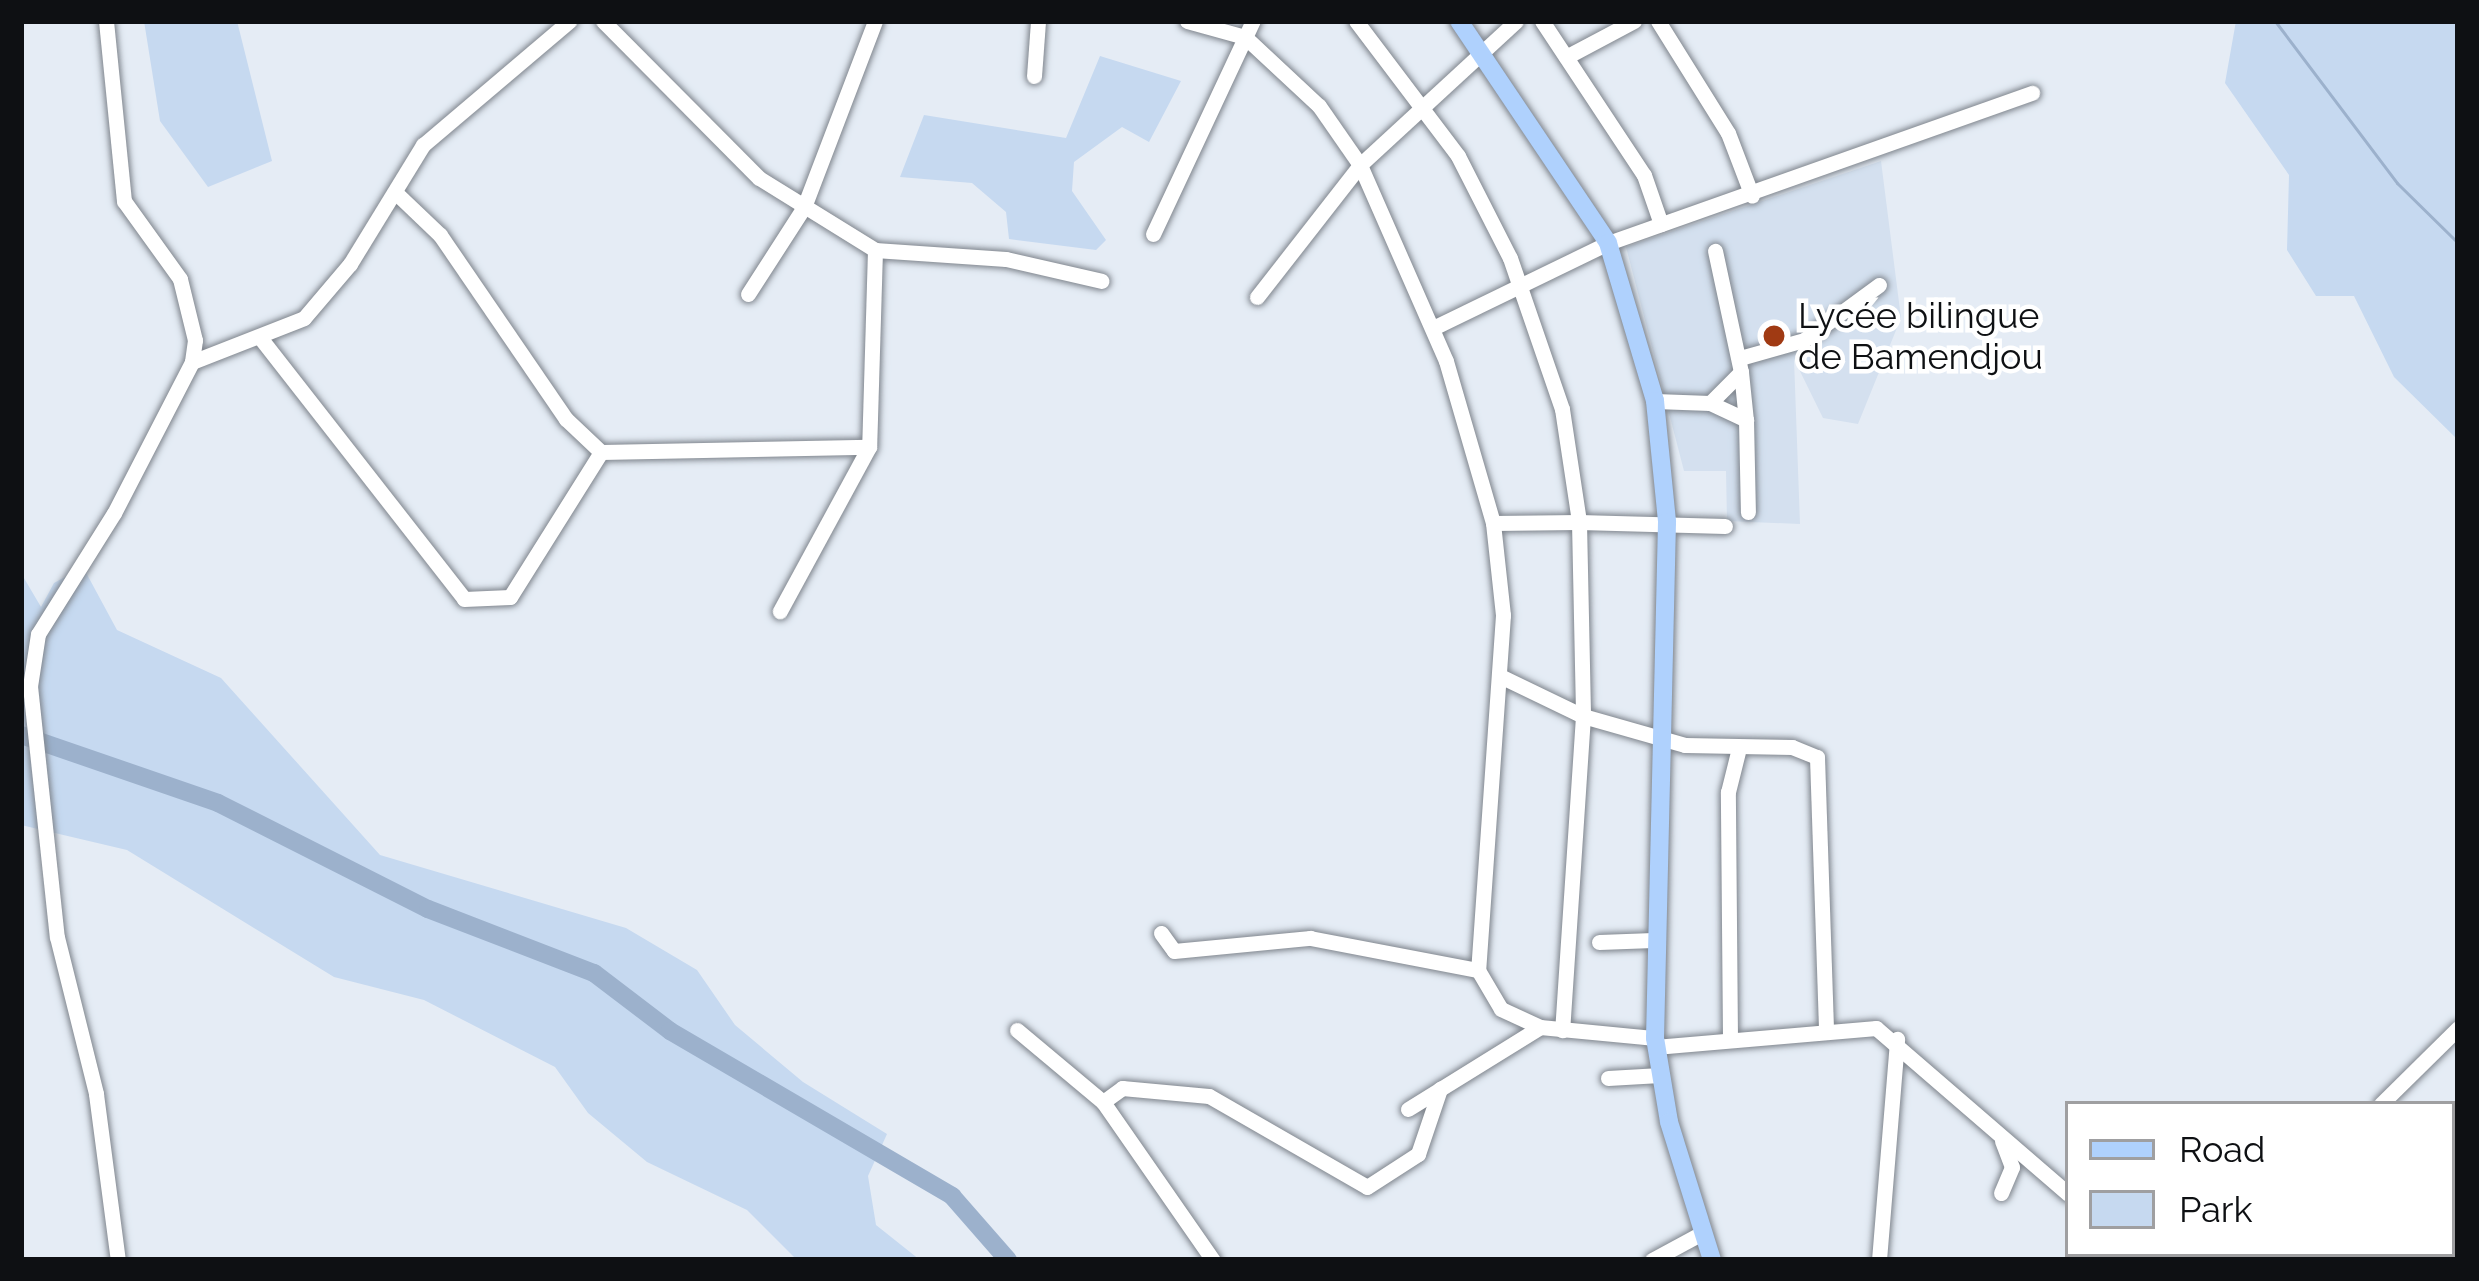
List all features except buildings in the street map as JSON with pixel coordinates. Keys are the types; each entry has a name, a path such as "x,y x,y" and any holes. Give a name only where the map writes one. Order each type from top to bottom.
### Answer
{"main road":[{"path":"1459,21 1608,243 1654,401 1666,522 1653,940 1655,1042 1712,1260"}],"street":[{"path":"106,21 124,201 190,298 192,362 38,634 30,686 57,937 96,1094 118,1260"},
{"path":"192,362 262,340 304,318 423,145 569,21"},
{"path":"604,21 707,133 804,207 875,250 1006,259 1102,281"},
{"path":"748,294 804,207 875,21"},
{"path":"1034,76 1038,21"},
{"path":"1186,21 1249,29 1319,106 1360,165 1433,328 1493,523 1500,676 1478,970 1501,1009 1540,1027 1655,1042 1864,1025 1897,1039 2065,1191"},
{"path":"1356,21 1422,104 1520,287 1562,409 1579,522 1583,716 1562,1030"},
{"path":"1258,297 1360,165 1516,21"},
{"path":"1542,21 1644,175 1660,224"},
{"path":"1566,57 1634,21"},
{"path":"1658,21 1728,134 1752,196"},
{"path":"1153,235 1249,29"},
{"path":"1433,328 1608,243 1752,196 2032,93"},
{"path":"395,192 440,235 566,419 601,452 869,447"},
{"path":"780,611 869,447 875,250"},
{"path":"1714,251 1741,365 1748,512"},
{"path":"1710,403 1741,365 1804,340 1880,285"},
{"path":"262,340 464,599 510,597 601,452"},
{"path":"1654,401 1710,403 1745,420"},
{"path":"1493,523 1725,526"},
{"path":"1500,676 1583,716 1658,738 1738,752 1792,747 1822,766 1826,1026"},
{"path":"1730,1038 1728,792 1738,752"},
{"path":"1161,933 1174,951 1310,938 1478,970"},
{"path":"1599,942 1653,940"},
{"path":"1408,1108 1540,1027"},
{"path":"2384,1101 2458,1028"},
{"path":"1017,1030 1103,1102 1214,1260"},
{"path":"1880,1260 1897,1039"},
{"path":"1608,1078 1660,1075"},
{"path":"1103,1102 1122,1088 1209,1096 1367,1187 1418,1154 1440,1090"},
{"path":"1998,1133 2012,1167 2002,1193"},
{"path":"1652,1260 1702,1233"}],"shaded area":[{"name":"Lycée bilingue de Bamendjou","path":"1881,161 1901,318 1858,424 1823,418 1794,359 1800,524 1727,521 1726,471 1684,471 1626,247"}],"green space":[{"path":"144,21 237,21 272,161 208,187 160,121"},
{"path":"2236,21 2458,21 2458,440 2394,377 2354,296 2316,296 2287,250 2289,175 2225,83"},
{"path":"1100,56 1181,81 1149,142 1122,127 1074,162 1072,191 1106,240 1096,250 1009,239 1006,212 972,183 900,177 924,115 1066,138"},
{"path":"83,567 117,630 221,678 380,855 626,928 697,970 735,1025 803,1082 887,1134 868,1176 876,1225 920,1260 797,1260 747,1210 647,1162 588,1113 555,1067 424,1000 334,977 127,850 21,825 21,573 41,607 54,583"}],"waterway":[{"path":"2275,21 2397,183 2458,243"},
{"path":"21,735 218,803 428,909 594,973 670,1031 952,1196 1008,1260"}],"place":[{"name":"Lycée bilingue de Bamendjou","path":"1774,336"}]}
